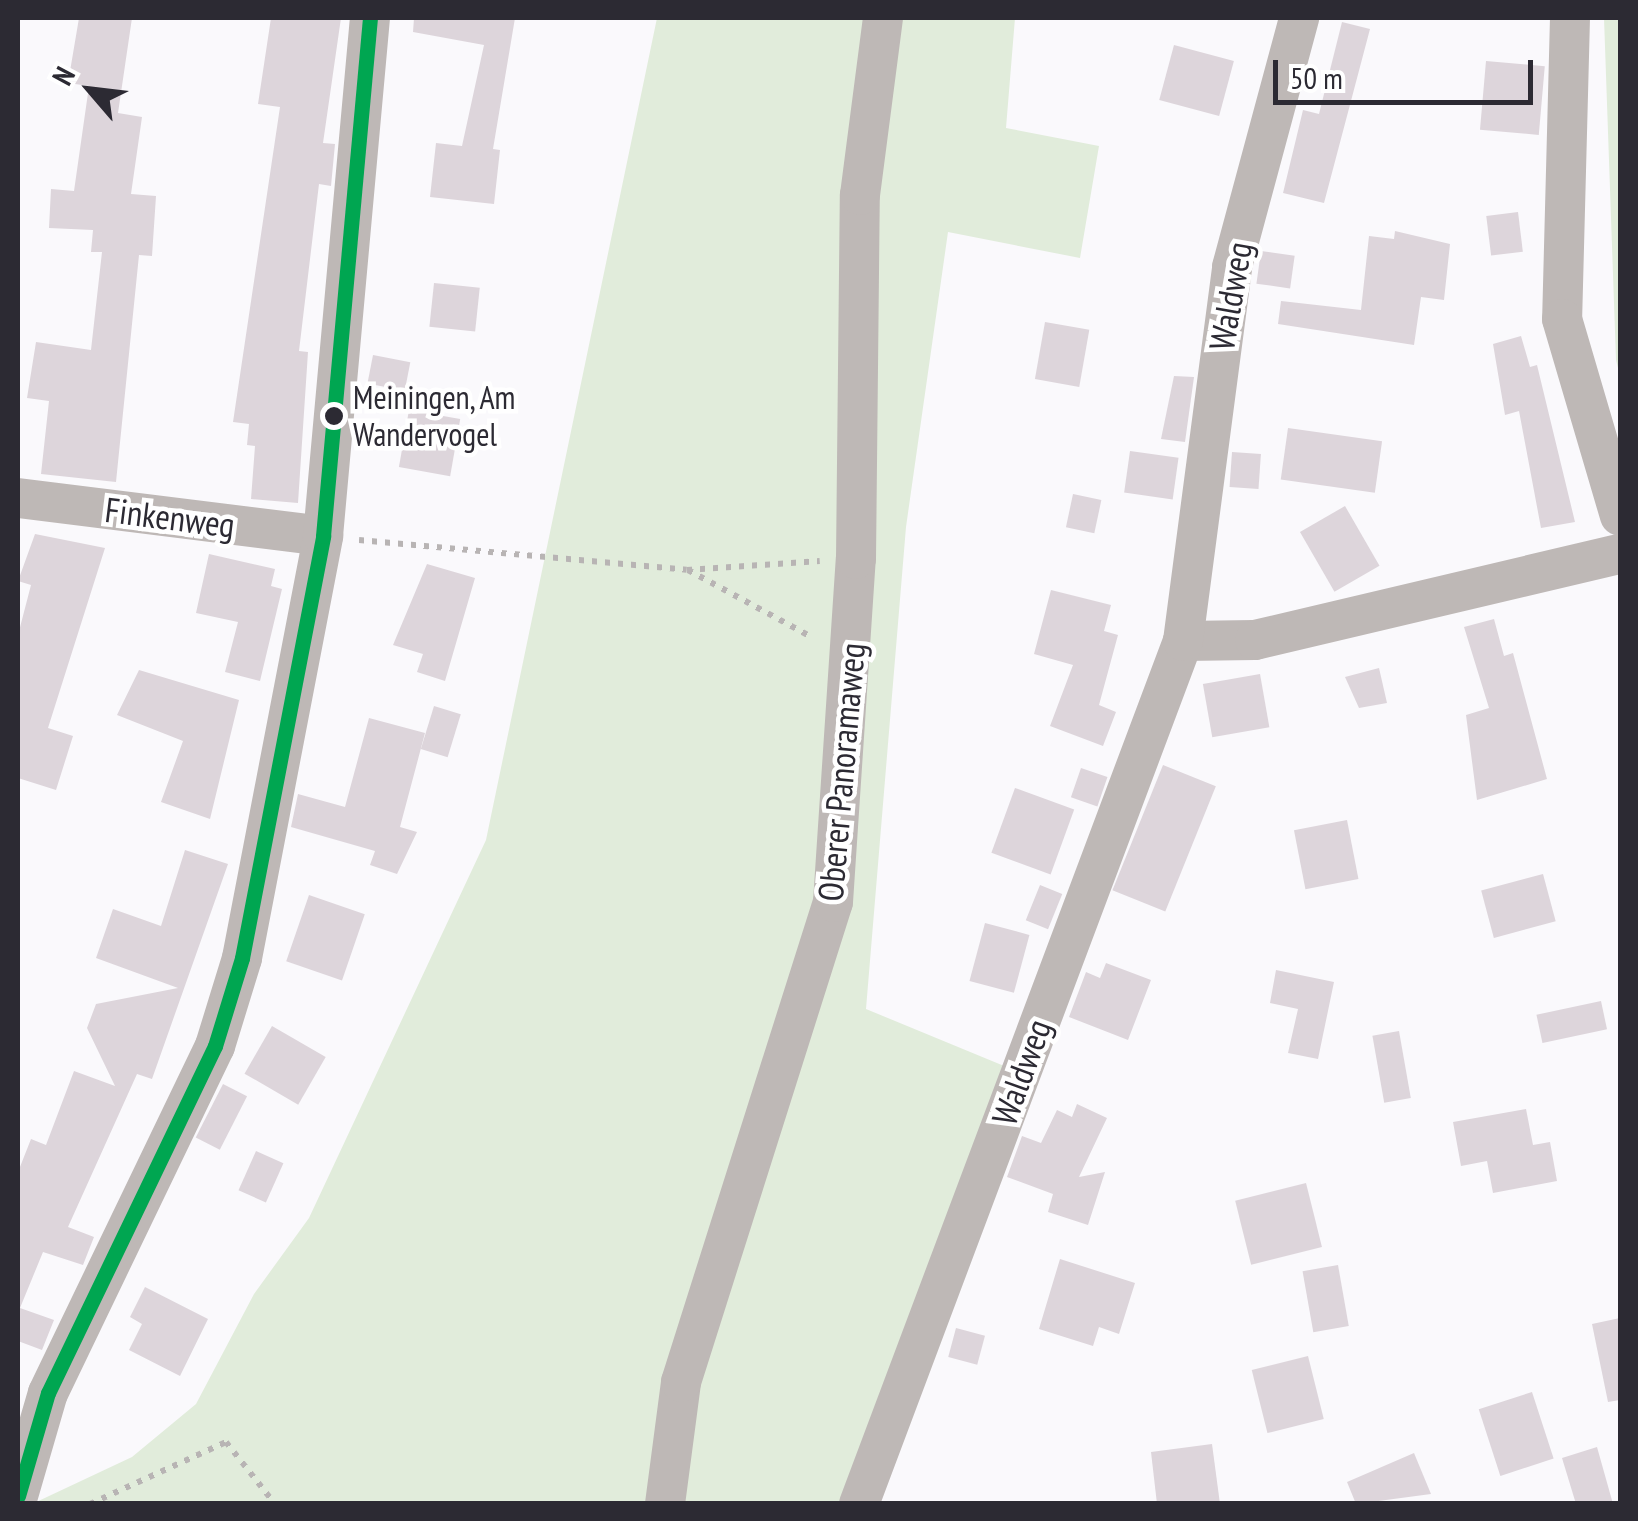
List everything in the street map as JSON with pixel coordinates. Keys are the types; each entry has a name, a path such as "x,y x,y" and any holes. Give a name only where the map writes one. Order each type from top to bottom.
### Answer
{"street":[{"path":"18,1496 48,1393 215,1046 267,848 323,536 370,18"},
{"name":"Oberer Panoramaweg","path":"665,1504 681,1382 833,902 856,559 860,195 883,18"},
{"name":"Waldweg","path":"859,1504 1183,640 1232,267 1300,18"},
{"path":"1570,18 1562,319 1620,516"},
{"name":"Finkenweg","path":"18,498 323,536"},
{"path":"1183,640 1255,640 1620,554"}],"path":[{"path":"323,536 687,570 856,559"},
{"path":"687,570 852,659"},
{"path":"90,1504 226,1442 275,1504"}],"green space":[{"path":"657,18 1015,18 1006,128 1099,146 1080,258 948,232 906,527 866,1009 1009,1068 850,1503 32,1504 132,1457 196,1404 254,1294 309,1218 486,840"},
{"path":"1604,18 1620,18 1620,376 1616,360"}],"building":[{"path":"79,18 132,18 118,113 142,117 131,194 156,196 152,256 139,255 116,482 41,474 49,401 27,398 36,342 91,350 102,252 91,252 93,230 49,228 51,189 74,191 89,86 68,83"},
{"path":"271,18 341,18 323,143 335,144 331,186 319,184 299,351 308,352 298,503 251,499 255,446 247,445 249,424 233,422 280,107 258,104"},
{"path":"414,18 515,18 493,149 500,150 494,204 430,197 436,143 462,146 484,45 413,32"},
{"path":"1342,22 1370,29 1324,203 1283,193 1303,110 1319,114"},
{"path":"1174,45 1234,61 1219,116 1159,100"},
{"path":"1486,61 1545,66 1539,135 1480,130"},
{"path":"1518,212 1523,252 1491,256 1486,216"},
{"path":"1395,231 1450,244 1444,300 1421,297 1414,345 1278,324 1281,301 1361,310 1369,236 1394,239"},
{"path":"1261,251 1295,256 1290,288 1256,284"},
{"path":"434,283 480,288 475,332 429,327"},
{"path":"1045,322 1089,330 1079,387 1035,379"},
{"path":"1521,336 1530,367 1537,365 1575,522 1541,528 1519,411 1505,415 1493,344"},
{"path":"373,355 410,362 405,391 367,383"},
{"path":"1174,376 1194,377 1185,442 1161,439"},
{"path":"409,410 460,419 450,476 399,467"},
{"path":"1288,428 1382,441 1375,493 1281,479"},
{"path":"1130,451 1179,458 1173,499 1124,493"},
{"path":"1232,452 1261,454 1258,489 1230,487"},
{"path":"1073,494 1101,500 1094,533 1066,527"},
{"path":"1345,506 1380,566 1334,592 1300,532"},
{"path":"35,534 105,548 48,728 73,736 56,790 18,778 18,635 31,585 18,581"},
{"path":"209,554 275,569 271,586 282,589 260,681 225,672 238,622 196,613"},
{"path":"427,564 475,578 445,681 417,672 423,654 393,645"},
{"path":"1051,590 1111,605 1104,631 1118,635 1099,705 1116,712 1103,746 1050,726 1073,665 1034,654"},
{"path":"1494,619 1504,656 1513,653 1547,779 1477,800 1466,715 1489,708 1464,627"},
{"path":"1379,668 1387,703 1359,708 1345,677"},
{"path":"139,670 239,700 210,819 161,802 183,741 117,715"},
{"path":"1260,674 1269,727 1212,737 1203,684"},
{"path":"434,706 461,714 448,757 421,749"},
{"path":"369,718 425,733 400,827 417,832 397,874 370,865 375,851 291,827 298,794 345,807"},
{"path":"1163,765 1216,786 1165,912 1112,890"},
{"path":"1081,768 1107,777 1097,806 1071,797"},
{"path":"1015,788 1074,810 1051,874 991,853"},
{"path":"1347,820 1358,879 1305,889 1294,830"},
{"path":"185,850 228,864 152,1079 137,1074 68,1227 94,1237 83,1265 43,1252 20,1308 54,1320 42,1350 18,1341 18,1172 31,1139 46,1145 74,1071 115,1086 87,1028 96,1004 178,988 96,958 113,909 161,926"},
{"path":"1543,874 1556,921 1494,938 1481,891"},
{"path":"1040,885 1062,894 1048,929 1026,920"},
{"path":"309,895 365,914 342,980 286,961"},
{"path":"985,923 1029,935 1014,993 969,981"},
{"path":"1106,963 1151,980 1128,1040 1069,1017 1086,972 1100,978"},
{"path":"1276,970 1334,982 1318,1059 1288,1053 1298,1009 1270,1003"},
{"path":"1601,1001 1607,1029 1542,1043 1536,1015"},
{"path":"272,1026 326,1057 298,1105 245,1074"},
{"path":"1399,1031 1411,1098 1384,1103 1372,1036"},
{"path":"223,1084 247,1096 220,1150 196,1137"},
{"path":"1077,1104 1107,1118 1079,1177 1105,1172 1088,1225 1048,1212 1053,1194 1007,1177 1022,1136 1041,1143 1057,1110 1072,1117"},
{"path":"1526,1109 1533,1145 1550,1142 1557,1181 1493,1193 1487,1161 1461,1166 1453,1122"},
{"path":"256,1151 283,1163 266,1202 239,1190"},
{"path":"1306,1183 1322,1247 1251,1265 1235,1201"},
{"path":"1060,1259 1135,1283 1119,1334 1099,1327 1093,1346 1039,1329"},
{"path":"1338,1265 1349,1326 1313,1332 1303,1271"},
{"path":"145,1287 208,1319 180,1376 129,1350 142,1324 130,1317"},
{"path":"1620,1318 1620,1400 1608,1402 1592,1324"},
{"path":"956,1328 985,1336 977,1365 948,1357"},
{"path":"1308,1356 1324,1419 1267,1433 1252,1370"},
{"path":"1532,1392 1554,1459 1500,1476 1479,1409"},
{"path":"1212,1444 1220,1504 1157,1504 1151,1452"},
{"path":"1597,1447 1613,1504 1576,1504 1562,1458"},
{"path":"1414,1453 1431,1494 1356,1504 1347,1482"}],"transit line":[{"path":"18,1496 48,1393 215,1046 242,958 323,536 370,18"}],"place":[{"name":"Meiningen, Am Wandervogel","path":"334,416"}]}
